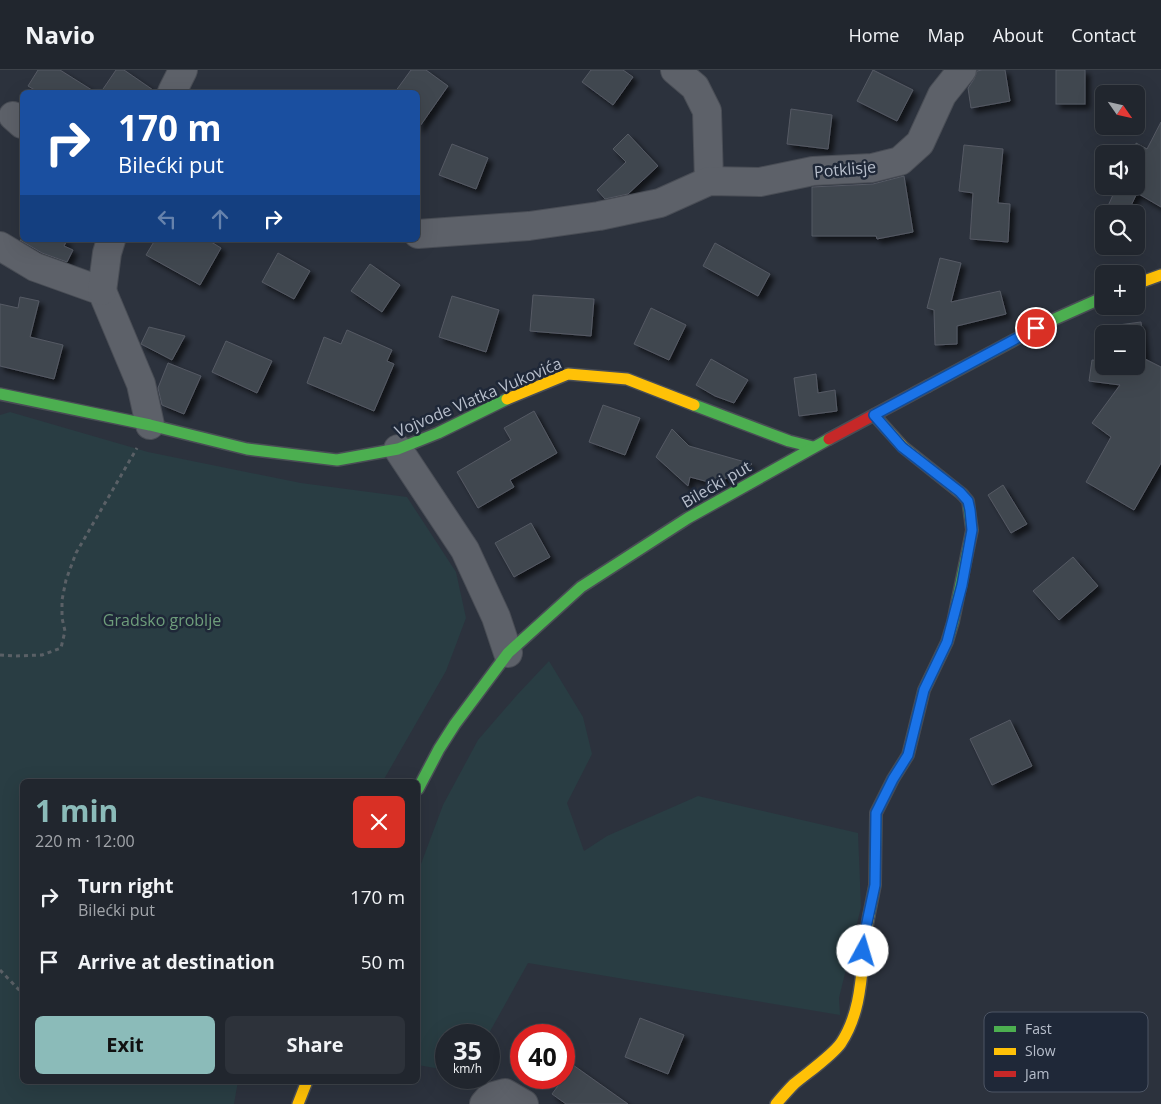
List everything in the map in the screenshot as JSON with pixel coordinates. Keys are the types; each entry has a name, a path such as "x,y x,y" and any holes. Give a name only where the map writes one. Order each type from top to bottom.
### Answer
{"street":[{"path":"173,90 183,70"},
{"path":"675,70 695,87 707,111 709,181"},
{"name":"Potklisje","path":"420,234 528,226 599,216 660,203 709,181 760,182 814,171 872,168 900,161 920,143 942,95 962,70"},
{"path":"110,242 102,291 142,384 150,425"},
{"path":"0,246 34,266 102,291"},
{"path":"1145,281 1161,275"},
{"name":"Bilećki put","path":"420,784 438,749 508,653 582,587 688,518 813,447 1048,322 1095,301"},
{"name":"Vojvode Vlatka Vukovića","path":"0,394 150,425 247,449 337,460 398,449 438,433 509,398 568,374 627,379 789,441 813,447"},
{"path":"776,1104 792,1086 816,1067 840,1044 850,1024 860,991 865,932 875,885 876,813 893,779 908,755 924,690 947,642 954,622 972,530 968,501 960,492 902,447 874,415"},
{"path":"398,449 465,550 496,617 508,653"},
{"path":"298,1104 306,1084"},
{"path":"484,1104 490,1097 505,1093 524,1104"}],"path":[{"path":"0,654 14,656 42,655 61,648 65,631 62,618 62,600 66,580 76,553 150,425"},
{"path":"0,970 20,991"}],"green space":[{"name":"Gradsko groblje","path":"10,412 148,452 301,483 407,497 456,572 466,618 446,671 384,779 20,779 20,1084 237,1084 234,1104 0,1104 0,415"},
{"path":"549,661 583,717 592,754 567,803 584,851 607,836 698,796 858,833 861,907 839,998 840,1015 528,963 494,1024 435,1024 435,1068 420,1065 420,867 443,805 478,740"}],"building":[{"path":"38,70 60,70 92,90 35,90 28,86"},
{"path":"116,70 124,70 153,90 102,90"},
{"path":"411,70 426,70 448,86 420,126 420,90 396,90"},
{"path":"591,70 623,70 633,77 613,105 582,82"},
{"path":"873,70 913,90 897,121 857,101"},
{"path":"1005,70 1010,101 971,108 968,88 977,71"},
{"path":"1056,70 1085,70 1085,104 1056,104"},
{"path":"791,109 832,115 828,149 787,144"},
{"path":"1161,122 1161,207 1140,195 1145,195 1145,148 1147,149"},
{"path":"628,134 658,166 628,194 605,199 597,190 626,162 613,149"},
{"path":"452,144 488,158 476,189 439,175"},
{"path":"964,145 1003,149 998,203 1010,204 1008,242 970,239 973,193 959,191"},
{"path":"904,176 913,232 877,239 876,236 812,236 812,187 873,184"},
{"path":"1113,195 1136,195 1131,205 1108,205"},
{"path":"23,242 66,242 64,246 73,250 67,262 42,253"},
{"path":"154,242 211,242 221,248 200,285 146,255"},
{"path":"715,243 770,274 758,296 703,266"},
{"path":"278,253 310,271 294,299 262,282"},
{"path":"940,258 961,263 951,302 1000,291 1006,314 957,326 957,344 935,345 934,310 927,308"},
{"path":"370,264 400,285 382,312 351,291"},
{"path":"533,295 594,299 591,336 530,331"},
{"path":"452,296 499,310 486,352 439,337"},
{"path":"20,297 39,301 30,337 63,345 54,379 0,366 0,304 18,308"},
{"path":"651,308 686,325 669,360 634,344"},
{"path":"1141,322 1141,325 1118,325"},
{"path":"149,327 185,336 172,360 141,344"},
{"path":"347,330 392,350 387,361 394,364 374,411 307,383 324,337 341,344"},
{"path":"226,341 272,361 257,393 212,372"},
{"path":"711,359 748,380 734,403 715,396 696,385"},
{"path":"1145,359 1161,367 1161,463 1134,510 1086,482 1111,437 1092,423 1120,385 1089,381 1092,360 1095,360 1095,375 1145,375"},
{"path":"168,363 201,376 184,414 162,405 158,388"},
{"path":"816,374 818,393 835,390 837,411 799,416 794,378"},
{"path":"603,405 640,418 625,455 589,442"},
{"path":"534,411 557,453 510,480 514,487 478,508 457,472 511,440 504,428"},
{"path":"672,429 689,446 752,464 716,484 690,477 688,486 656,457"},
{"path":"1003,485 1027,524 1011,533 988,495"},
{"path":"531,523 550,557 514,577 495,543"},
{"path":"1073,557 1098,586 1059,620 1033,591"},
{"path":"1010,720 1032,766 992,785 970,739"},
{"path":"640,1018 684,1035 668,1074 625,1057"},
{"path":"575,1066 628,1104 566,1104 552,1094 556,1089 575,1089"}],"traffic: fast":[{"path":"928,386 1048,322 1095,301"},
{"path":"0,394 150,425 247,449 337,460 398,449 438,433 507,399"},
{"path":"694,405 789,441 813,447"},
{"path":"420,785 455,724 508,653 581,587 688,518 829,439"},
{"path":"869,915 875,885 876,813 893,779 908,755 924,690 947,642 953,622 972,530 968,501 962,494"}],"traffic: slow":[{"path":"1145,281 1161,275"},
{"path":"507,399 568,374 627,379 694,405"},
{"path":"874,415 903,447 962,494"},
{"path":"776,1104 794,1084 837,1048 849,1028 855,1013 861,981 869,915"},
{"path":"298,1104 306,1084"}],"traffic: jam":[{"path":"829,439 928,386"}],"route":[{"path":"863,951 875,885 876,813 893,779 908,755 924,690 947,642 954,622 972,530 968,501 960,492 902,447 874,415 1036,328"}]}
